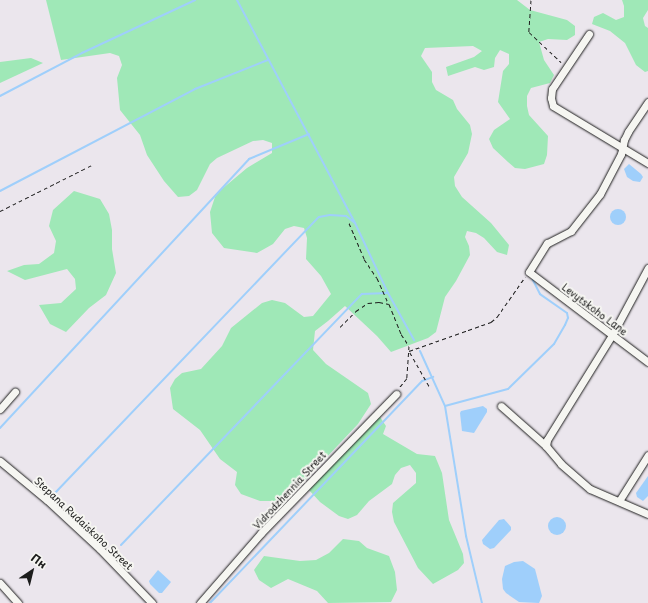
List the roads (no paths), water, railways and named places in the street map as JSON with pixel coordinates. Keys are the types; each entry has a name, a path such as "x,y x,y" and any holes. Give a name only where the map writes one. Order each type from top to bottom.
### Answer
{"street":[{"path":"589,34 552,90 551,98 553,106 648,163"},
{"path":"623,149 624,140 628,132 648,102"},
{"name":"Levytskoho Lane","path":"623,149 600,194 571,231 547,243 530,272 648,362"},
{"path":"546,446 547,440 612,335 648,268"},
{"path":"0,409 15,392"},
{"name":"Vidrodzhennia Street","path":"200,603 261,533 396,394"},
{"path":"501,406 546,446 561,464 590,489 648,514"},
{"path":"619,501 648,455"},
{"name":"Stepana Rudaiskoho Street","path":"0,461 47,500 100,549 152,603"},
{"path":"0,583 18,603"}],"water":[{"path":"629,164 643,177 640,182 633,181 627,177 624,169"},
{"path":"618,209 624,211 626,217 624,223 618,225 612,223 610,217 612,211"},
{"path":"483,406 487,409 487,412 474,433 462,431 461,411"},
{"path":"648,476 648,496 643,501 637,497 636,493"},
{"path":"557,517 561,518 565,522 565,530 561,534 557,535 553,534 549,530 548,526 549,522 553,518"},
{"path":"504,519 511,527 511,530 494,548 490,549 483,544 482,540 499,520"},
{"path":"523,561 535,569 542,596 539,603 519,602 506,593 503,589 502,579 505,566 514,562"},
{"path":"158,570 171,582 162,593 159,593 149,581"}],"waterway":[{"path":"0,96 82,53 195,0"},
{"path":"237,0 355,223 388,293 414,340"},
{"path":"0,191 195,89 268,60"},
{"path":"0,428 249,159 309,134"},
{"path":"54,494 319,217 330,215 346,216 355,223"},
{"path":"445,406 508,389 554,344 568,318 567,313 540,294 533,280"},
{"path":"121,545 362,294 388,293"},
{"path":"420,351 445,406 466,536 482,603"},
{"path":"210,603 422,381 433,377"}]}
